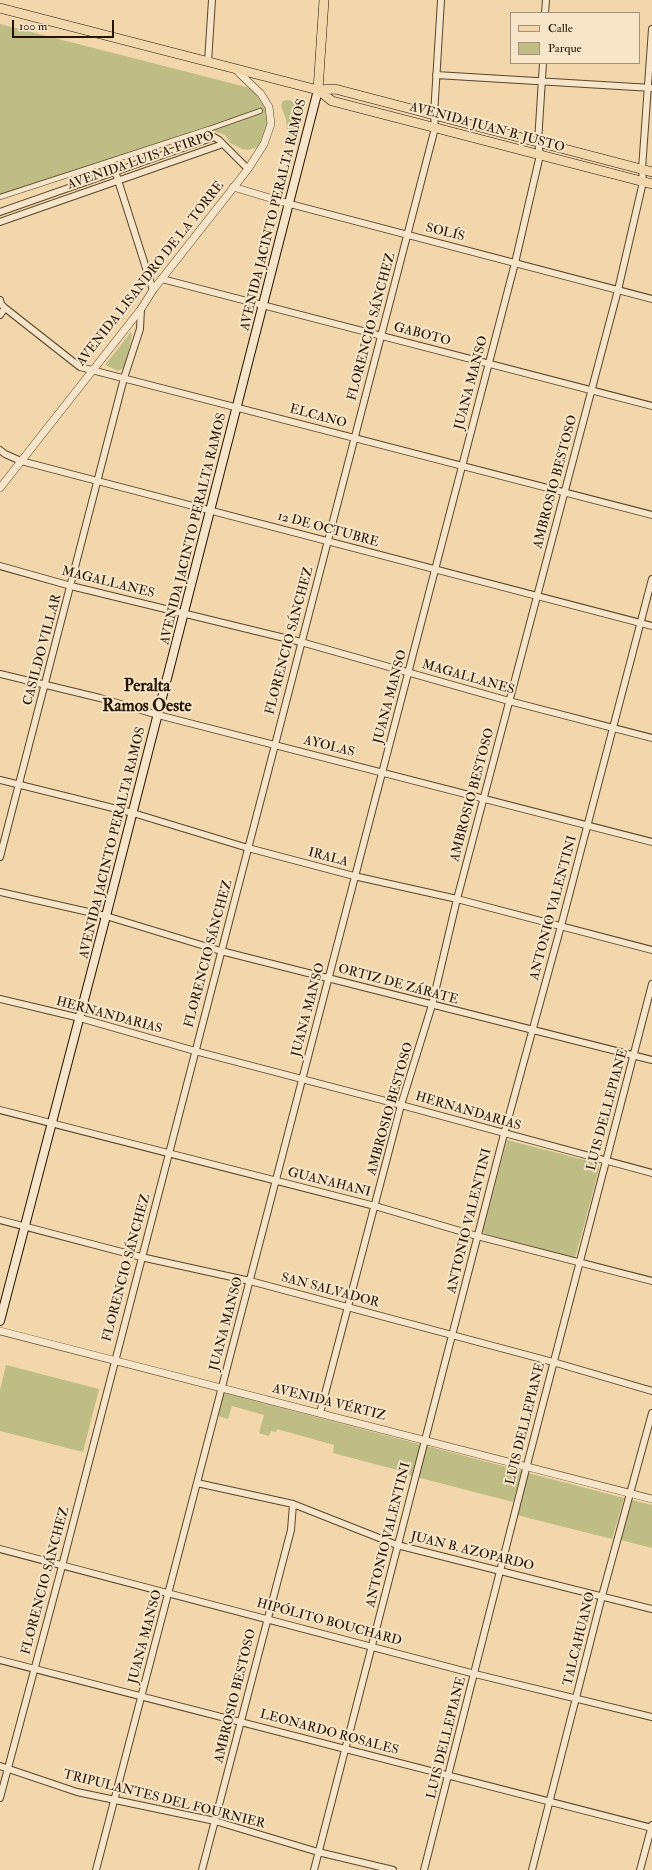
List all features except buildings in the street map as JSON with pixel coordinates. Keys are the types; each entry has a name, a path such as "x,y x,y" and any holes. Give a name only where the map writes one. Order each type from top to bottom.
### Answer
{"main road":[{"path":"318,90 324,0"},
{"name":"AVENIDA JUAN B. JUSTO","path":"0,8 318,90 335,89 652,172"},
{"name":"AVENIDA JUAN B. JUSTO","path":"318,90 332,101 647,183"},
{"name":"AVENIDA JACINTO PERALTA RAMOS","path":"0,1321 133,813 318,90"}],"street":[{"path":"208,62 212,0"},
{"name":"FLORENCIO SÁNCHEZ","path":"0,1798 62,1566 435,128 434,115 441,0"},
{"path":"545,12 546,0"},
{"name":"AMBROSIO BESTOSO","path":"320,1413 402,1105 432,1005 457,898 647,183 642,170 650,88 652,29"},
{"path":"540,155 538,142 543,64"},
{"name":"AVENIDA LISANDRO DE LA TORRE","path":"0,488 91,370 141,309 162,278 248,169 264,144 269,134 269,108 261,94 235,69"},
{"path":"436,75 650,88"},
{"path":"0,197 260,111"},
{"name":"AVENIDA LUIS A. FIRPO","path":"0,212 214,137 223,144"},
{"path":"223,144 248,169"},
{"name":"AVENIDA LUIS A. FIRPO","path":"0,222 223,144"},
{"name":"JUANA MANSO","path":"96,1870 198,1483 354,876 410,672 515,263 540,155"},
{"path":"115,171 154,290"},
{"name":"SOLÍS","path":"233,187 407,236 652,299"},
{"name":"GABOTO","path":"162,278 652,406"},
{"name":"ELCANO","path":"0,300 1,304 80,367 652,515"},
{"path":"0,315 6,308"},
{"name":"CASILDO VILLAR","path":"0,857 124,378 140,329 141,309"},
{"name":"12 DE OCTUBRE","path":"0,450 5,454 21,461 652,626"},
{"name":"MAGALLANES","path":"0,566 71,586 184,612 302,642 509,701 652,738"},
{"name":"ANTONIO VALENTINI","path":"314,1870 477,1236 561,926 652,578"},
{"name":"AYOLAS","path":"0,674 100,698 158,715 652,842"},
{"name":"IRALA","path":"0,780 133,813 248,848 354,876 457,898 652,950"},
{"name":"ORTIZ DE ZÁRATE","path":"0,892 106,916 221,951 652,1060"},
{"name":"LUIS DELLEPIANE","path":"424,1870 553,1362 652,984"},
{"name":"HERNANDARIAS","path":"0,999 80,1018 195,1051 402,1105 504,1134 652,1173"},
{"name":"GUANAHANI","path":"0,1110 169,1155 375,1206 477,1236 652,1281"},
{"name":"SAN SALVADOR","path":"0,1220 141,1257 250,1281 553,1362 652,1391"},
{"name":"AVENIDA VÉRTIZ","path":"0,1331 652,1499"},
{"name":"TALCAHUANO","path":"532,1870 577,1699 602,1596 652,1413"},
{"name":"JUAN B. AZOPARDO","path":"198,1483 293,1504 397,1545 652,1609"},
{"name":"AMBROSIO BESTOSO","path":"202,1870 216,1822 240,1722 291,1530 293,1504"},
{"name":"HIPÓLITO BOUCHARD","path":"0,1550 267,1618 475,1674 652,1717"},
{"name":"LEONARDO ROSALES","path":"0,1660 652,1827"},
{"name":"TRIPULANTES DEL FOURNIER","path":"0,1766 77,1792 216,1822 318,1852 392,1870"},
{"path":"640,1870 652,1827"}],"green space":[{"path":"0,24 250,88 261,98 268,112 268,127 263,140 258,147 248,150 242,149 230,143 225,135 209,129 0,197"},
{"path":"283,101 292,101 302,113 295,141 288,139 286,119 281,106"},
{"path":"131,332 132,335 125,367 118,371 105,365"},
{"path":"507,1140 599,1165 576,1255 574,1257 485,1234 483,1231"},
{"path":"6,1365 99,1389 83,1452 0,1431 0,1390"},
{"path":"224,1393 522,1471 513,1502 405,1474 405,1472 333,1453 334,1445 277,1429 276,1432 271,1431 269,1436 259,1433 264,1415 232,1406 228,1419 218,1416"},
{"path":"528,1473 624,1498 612,1539 517,1515"},
{"path":"632,1500 652,1505 652,1548 621,1540"}],"district":[{"name":"Peralta Ramos Oeste","path":"147,697"}]}
